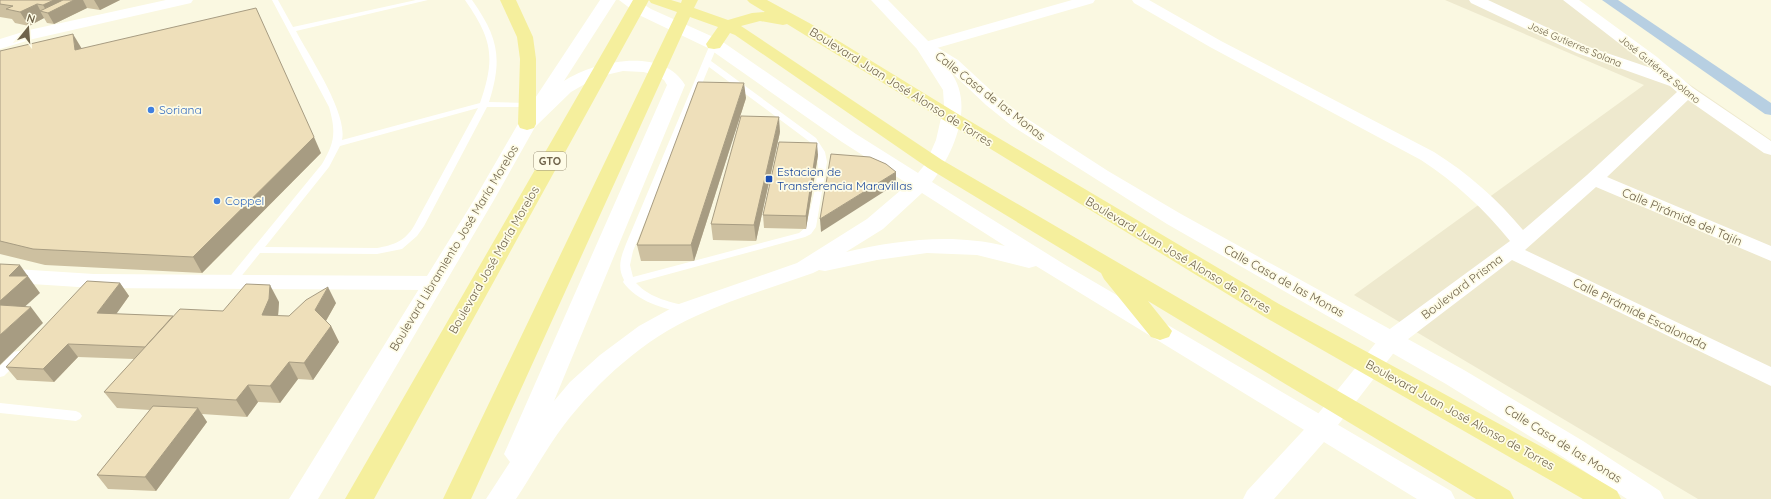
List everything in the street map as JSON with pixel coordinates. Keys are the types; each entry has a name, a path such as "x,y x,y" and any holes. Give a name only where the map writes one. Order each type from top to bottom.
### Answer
{"main road":[{"path":"508,0 525,37 528,59 526,115"},
{"name":"Boulevard José María Morelos","path":"359,499 641,0"},
{"path":"656,0 729,26 741,32 935,164 1101,261 1500,499"},
{"path":"457,499 690,0"},
{"name":"Boulevard Juan José Alonso de Torres","path":"755,0 805,27 878,74 1265,307 1541,460 1607,499"},
{"path":"714,44 724,30 729,26 755,17 764,16 780,19 844,58 878,74"},
{"path":"1101,261 1160,331"}],"street":[{"path":"0,44 30,35 186,0"},
{"name":"Boulevard Libramiento José María Morelos","path":"303,499 434,283 526,115 608,0"},
{"path":"627,0 645,12 714,44 850,138 920,184 1059,271 1440,499"},
{"path":"805,268 875,224 897,206 920,184 935,164 946,140 953,105 952,90 946,78 932,62 924,47 879,0"},
{"path":"924,47 1088,0"},
{"path":"1139,0 1256,67 1407,145 1446,168 1472,188 1499,215 1516,247"},
{"name":"José Gutierres Solana","path":"1476,0 1583,50 1681,88"},
{"path":"1496,9 1514,0"},
{"name":"José Gutiérrez Solano","path":"1570,0 1651,60 1681,88 1771,149"},
{"name":"Calle Casa de las Monas","path":"924,47 952,64 992,101 1019,122 1101,175 1174,220 1391,340 1512,411 1649,498"},
{"path":"499,499 674,95 676,85 673,78 665,72 650,68 617,67 597,71 578,78 526,115"},
{"name":"Boulevard Prisma","path":"1256,499 1322,427 1391,340 1516,247 1594,179 1650,125 1681,88"},
{"name":"Calle Pirámide del Tajín","path":"1594,179 1771,254"},
{"path":"499,499 554,419 579,389 609,361 637,340 687,310 805,268 898,248 930,245 965,246 1021,258 1059,271"},
{"name":"Calle Pirámide Escalonada","path":"1516,247 1771,377"},
{"path":"0,275 88,287 231,282 434,283"}],"lane":[{"path":"231,282 326,166 339,144 339,126 333,107 275,0"},
{"path":"291,30 425,0"},
{"path":"256,250 378,251 398,247 414,234 424,219 450,168 476,125 485,104 491,82 493,60 492,43 486,27 468,0"},
{"path":"687,310 653,300 640,294 628,282 625,264 631,244 714,44"},
{"path":"628,282 802,235 808,232 811,228 822,166 822,156 819,148 813,140 706,61"},
{"path":"339,144 485,104 526,115"},
{"path":"0,373 26,347"},
{"path":"0,408 76,416"}],"shaded area":[{"path":"1445,0 1566,0 1771,140 1771,499 1698,499 1354,295 1644,85"}],"building":[{"path":"0,0 54,0 43,5 37,4 20,12 6,9 13,6 0,4"},
{"path":"63,0 74,0 48,13 40,11"},
{"name":"Soriana","path":"256,8 314,137 193,257 33,249 0,241 0,51 73,34 75,50"},
{"path":"698,82 744,83 691,245 637,245"},
{"path":"741,116 779,117 754,225 711,224"},
{"path":"779,142 817,143 806,216 763,215"},
{"path":"831,154 870,157 886,164 896,172 820,219"},
{"path":"0,264 20,265 9,276 28,276 0,301"},
{"path":"87,281 120,283 97,313 173,316 145,347 68,344 43,369 6,367"},
{"path":"246,284 270,285 269,299 262,315 289,316 306,300 328,287 315,310 331,326 304,363 289,362 270,386 248,385 236,400 104,392 180,309 223,311"},
{"path":"0,305 31,307 0,335"},
{"path":"153,406 198,408 145,477 97,475"}],"waterway":[{"path":"1609,0 1771,110"}],"place":[{"name":"Soriana","path":"151,110"},
{"name":"Estacion de Transferencia Maravillas","path":"769,179"},
{"name":"Coppel","path":"217,201"}]}
